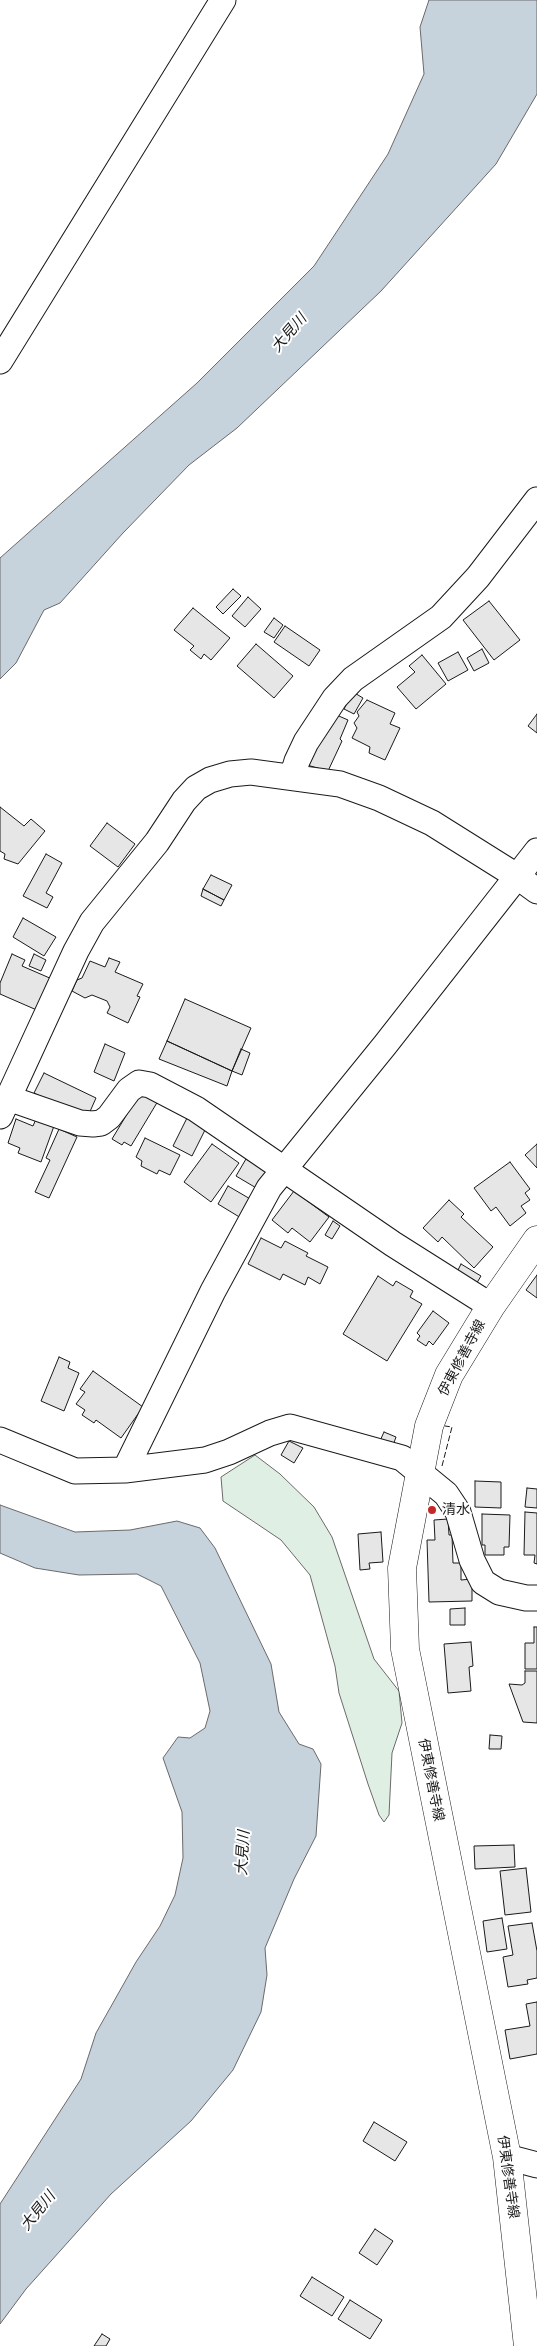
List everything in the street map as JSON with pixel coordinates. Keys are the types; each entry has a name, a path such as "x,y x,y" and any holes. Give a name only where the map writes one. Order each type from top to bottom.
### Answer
{"main road":[{"name":"伊東修善寺線","path":"528,2346 507,2157 405,1649 402,1568 429,1426 449,1375 491,1306 537,1240"}],"street":[{"path":"0,361 223,0"},
{"path":"292,777 306,742 335,698 353,679 441,617 478,577 537,500"},
{"path":"491,1306 393,1244 196,1109 150,1085 139,1083 134,1086 109,1117 101,1123 80,1123 4,1107 76,951 92,922 157,842 196,788 210,780 230,774 251,772 340,784 379,798 432,824 528,884"},
{"path":"125,1470 213,1292 269,1188 528,884 537,851"},
{"path":"0,1440 76,1471 125,1470 205,1460 229,1452 270,1433 290,1427 402,1458 446,1494 458,1512 472,1560 483,1582 499,1592 526,1598 537,1598"},
{"path":"507,2157 537,2165"}],"green space":[{"path":"255,1455 280,1474 314,1507 332,1537 374,1659 399,1691 402,1723 392,1753 389,1815 384,1822 379,1815 368,1784 339,1693 335,1666 310,1575 281,1540 223,1501 221,1477"}],"water":[{"name":"大見川","path":"429,0 537,0 537,94 496,164 381,291 237,428 189,465 123,533 60,603 44,610 16,663 0,679 0,558 197,383 314,266 388,154 424,74 420,27"},
{"name":"大見川","path":"0,1505 75,1532 130,1530 177,1521 200,1528 215,1548 271,1664 279,1712 299,1744 313,1749 321,1764 316,1836 294,1879 265,1948 267,1975 261,2012 233,2070 191,2121 111,2194 26,2289 0,2324 0,2204 81,2079 96,2033 136,1962 160,1926 175,1895 183,1858 182,1812 163,1758 178,1737 190,1738 205,1728 210,1711 200,1663 161,1586 137,1574 79,1575 35,1568 0,1553"}],"building":[{"path":"233,589 241,596 223,614 216,607"},
{"path":"248,597 261,609 245,627 232,616"},
{"path":"489,601 520,640 494,660 463,620"},
{"path":"193,608 230,638 211,660 204,654 201,659 190,650 194,646 174,630"},
{"path":"274,618 283,625 274,638 264,632"},
{"path":"285,626 320,650 309,666 274,642"},
{"path":"256,644 293,676 274,698 237,666"},
{"path":"482,649 489,663 474,671 467,658"},
{"path":"458,652 468,670 448,681 438,663"},
{"path":"422,655 446,684 416,709 397,687 415,672 409,666"},
{"path":"353,692 363,698 354,714 344,709"},
{"path":"367,700 395,713 390,724 400,728 385,760 369,753 370,747 352,738 357,728 354,723 359,716 357,712"},
{"path":"332,713 348,720 340,739 342,741 328,771 307,765"},
{"path":"537,714 537,733 528,726"},
{"path":"0,807 24,826 31,819 45,831 18,864 4,859 5,854 0,851"},
{"path":"107,823 135,844 118,867 90,846"},
{"path":"46,854 62,863 46,893 53,897 47,908 23,896"},
{"path":"211,875 232,885 224,900 203,889"},
{"path":"203,889 224,900 221,906 201,896"},
{"path":"23,918 56,937 44,956 13,937"},
{"path":"12,954 25,960 22,966 52,979 39,1011 0,994 0,983"},
{"path":"34,954 46,960 41,971 29,966"},
{"path":"109,958 120,962 115,972 143,984 137,996 140,997 128,1023 107,1013 110,1007 107,1001 92,995 85,998 72,991 77,980 82,978 90,961 105,967"},
{"path":"185,999 251,1028 232,1071 167,1041"},
{"path":"167,1041 232,1071 227,1086 159,1059"},
{"path":"105,1044 125,1053 114,1081 94,1072"},
{"path":"241,1049 250,1053 242,1075 232,1071"},
{"path":"44,1073 96,1098 88,1116 68,1110 34,1093"},
{"path":"141,1091 158,1101 131,1146 124,1142 122,1145 112,1139"},
{"path":"188,1116 207,1126 192,1156 173,1146"},
{"path":"16,1119 33,1126 36,1119 54,1126 41,1162 18,1153 20,1148 8,1143"},
{"path":"59,1129 77,1137 49,1198 35,1192 50,1160 46,1158"},
{"path":"145,1138 180,1155 170,1175 159,1170 157,1174 141,1166 142,1161 136,1157"},
{"path":"212,1144 239,1163 211,1202 184,1182"},
{"path":"537,1144 537,1168 525,1155"},
{"path":"246,1159 268,1172 258,1189 236,1176"},
{"path":"510,1162 530,1189 525,1193 530,1200 521,1206 526,1213 510,1226 496,1207 491,1211 474,1188"},
{"path":"228,1186 252,1200 241,1218 218,1204"},
{"path":"294,1191 329,1217 310,1242 292,1228 288,1233 272,1220"},
{"path":"449,1200 464,1214 461,1217 493,1247 474,1268 442,1237 438,1242 423,1228"},
{"path":"333,1221 340,1226 332,1239 325,1235"},
{"path":"261,1238 281,1248 285,1241 308,1253 306,1256 328,1267 320,1284 308,1277 305,1285 283,1274 280,1280 248,1264"},
{"path":"461,1264 481,1276 475,1286 456,1274"},
{"path":"537,1275 537,1298 526,1290"},
{"path":"378,1276 393,1286 396,1281 413,1291 410,1297 422,1304 387,1361 343,1334"},
{"path":"433,1311 449,1323 433,1345 429,1341 426,1346 417,1340 420,1336 417,1333"},
{"path":"59,1357 70,1362 68,1368 79,1373 64,1411 41,1401"},
{"path":"93,1371 143,1407 121,1438 96,1420 94,1423 82,1415 85,1410 76,1404 85,1392 80,1389"},
{"path":"384,1432 396,1437 392,1448 379,1443"},
{"path":"289,1441 303,1448 294,1463 281,1455"},
{"path":"475,1481 501,1482 501,1508 475,1507"},
{"path":"527,1488 537,1489 537,1508 525,1507"},
{"path":"525,1512 537,1513 537,1564 534,1563 535,1555 524,1555"},
{"path":"482,1514 510,1515 509,1547 504,1547 504,1555 485,1555 485,1545 482,1545"},
{"path":"448,1519 449,1535 452,1535 453,1563 461,1563 461,1580 472,1579 472,1601 429,1602 427,1540 435,1540 434,1520"},
{"path":"381,1532 383,1562 369,1563 370,1569 360,1570 358,1534"},
{"path":"465,1608 465,1625 450,1625 450,1609"},
{"path":"534,1627 537,1627 537,1669 525,1669 525,1643 534,1643"},
{"path":"471,1642 473,1666 469,1667 471,1691 448,1693 444,1644"},
{"path":"525,1671 537,1671 537,1723 523,1722 509,1684 522,1685 525,1683"},
{"path":"490,1735 502,1736 501,1749 489,1749"},
{"path":"514,1845 515,1867 475,1869 474,1846"},
{"path":"526,1868 531,1912 505,1915 500,1871"},
{"path":"502,1918 507,1949 487,1952 483,1921"},
{"path":"532,1923 537,1951 537,1978 527,1980 528,1984 508,1987 503,1957 513,1955 508,1926"},
{"path":"537,2002 537,2054 510,2059 505,2030 530,2026 526,2004"},
{"path":"374,2122 407,2142 395,2161 363,2141"},
{"path":"375,2229 393,2241 377,2265 359,2253"},
{"path":"312,2277 344,2297 332,2316 300,2296"},
{"path":"350,2300 382,2320 370,2339 338,2319"},
{"path":"102,2334 110,2339 106,2346 94,2346"}],"fence":[{"path":"442,1466 452,1427 445,1426"}],"place":[{"name":"清水","path":"432,1510"}]}
